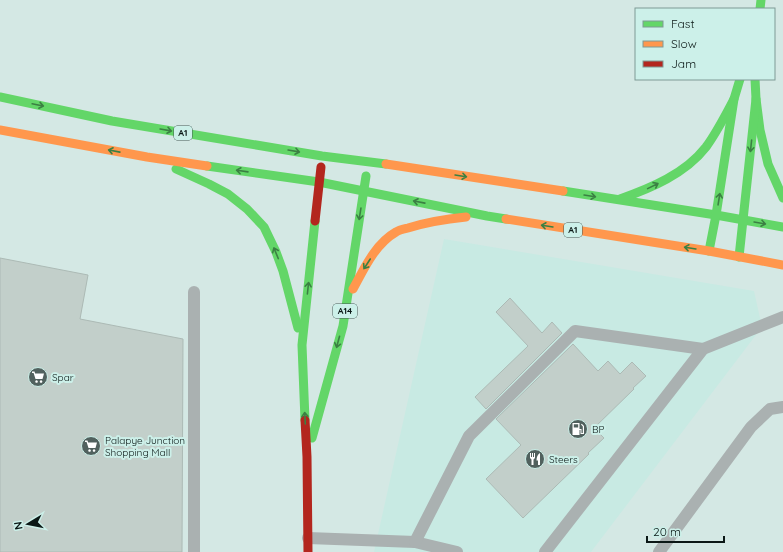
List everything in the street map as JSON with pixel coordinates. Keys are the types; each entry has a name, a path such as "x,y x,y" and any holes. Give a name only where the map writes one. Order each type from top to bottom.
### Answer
{"main road":[{"path":"709,251 734,99 740,80"},
{"path":"755,80 760,130 768,164 783,198"},
{"name":"A1","path":"0,97 112,121 322,156 368,161 716,215 783,227"},
{"path":"617,200 640,192 679,172 705,148 720,126 734,99"},
{"path":"739,257 756,99"},
{"name":"A1","path":"0,130 147,157 319,182 487,216 709,251 783,265"},
{"name":"A14","path":"308,552 308,457 302,345 322,156"},
{"path":"147,157 197,178 228,194 252,213 264,227 273,244 282,267 302,345"},
{"name":"A14","path":"308,457 343,326 368,161"},
{"path":"347,300 361,273 378,247 397,231 448,219 487,216"}],"lane":[{"path":"194,292 194,552"},
{"path":"415,542 470,436 575,331 703,349 783,317"},
{"path":"545,552 703,349"},
{"path":"659,552 751,427 770,409 783,408"},
{"path":"308,538 415,542 457,552"}],"shaded area":[{"path":"444,239 754,291 762,327 591,552 374,552"}],"building":[{"name":"Palapye Junction Shopping Mall","path":"0,258 88,275 80,319 183,339 182,552 0,552"},
{"path":"510,298 542,333 552,322 562,333 486,409 475,397 528,346 496,312"},
{"path":"573,344 598,371 608,361 620,374 632,362 646,376 594,428 604,438 523,518 486,479 521,445 496,419"}],"traffic: fast":[{"path":"760,8 761,0"},
{"path":"709,251 734,99 740,80"},
{"path":"739,257 756,99 755,80"},
{"path":"0,97 112,121 322,156 386,164"},
{"path":"620,199 667,179 698,157 721,124 734,99"},
{"path":"756,99 760,130 768,164 783,198"},
{"path":"207,166 319,182 506,219"},
{"path":"176,169 228,194 247,209 264,227 283,271 298,328"},
{"path":"312,438 343,326 366,176"},
{"path":"563,191 783,227"},
{"path":"305,420 302,345 315,221"}],"traffic: slow":[{"path":"0,130 147,157 207,166"},
{"path":"386,164 563,191"},
{"path":"353,289 376,250 396,232 429,222 466,217"},
{"path":"506,219 709,251 783,265"}],"traffic: jam":[{"path":"315,221 321,167"},
{"path":"305,420 308,552"}],"place":[{"name":"Spar","path":"38,377"},
{"name":"BP","path":"578,429"},
{"name":"Palapye Junction Shopping Mall","path":"91,446"},
{"name":"Steers","path":"535,459"}]}
